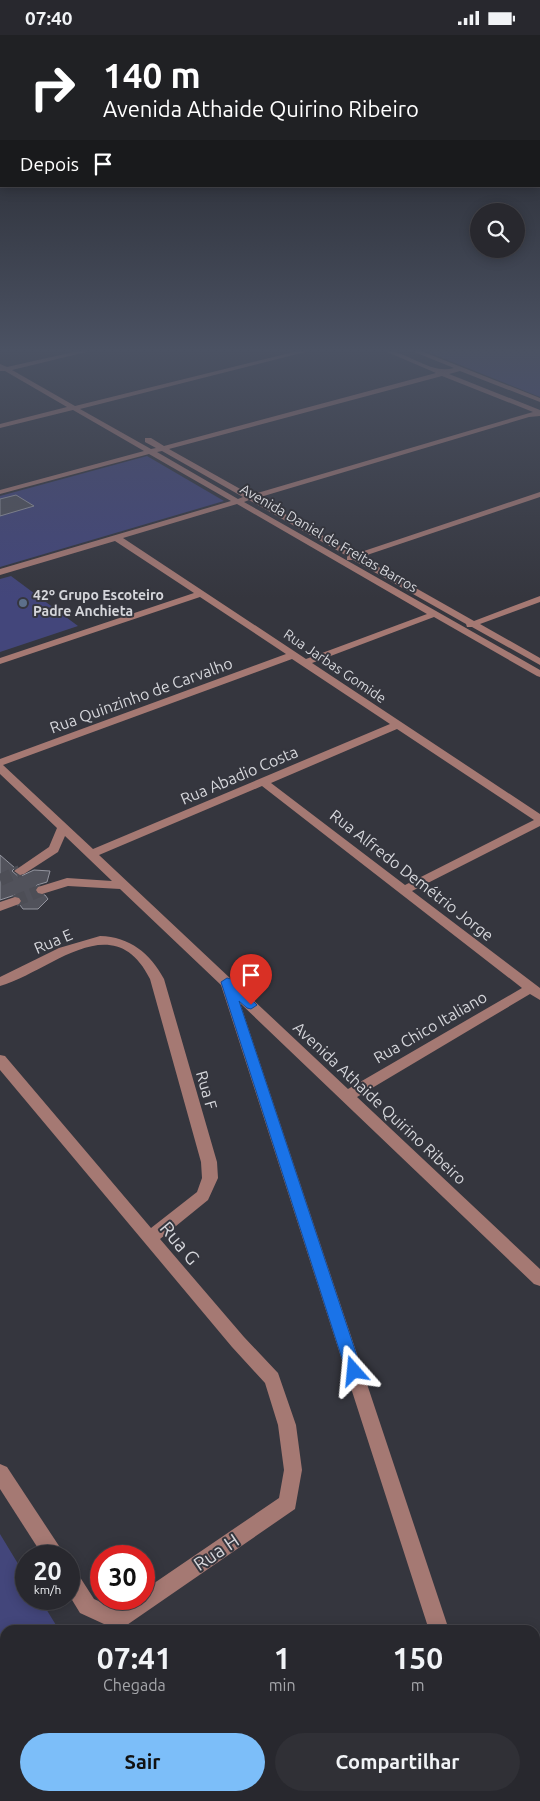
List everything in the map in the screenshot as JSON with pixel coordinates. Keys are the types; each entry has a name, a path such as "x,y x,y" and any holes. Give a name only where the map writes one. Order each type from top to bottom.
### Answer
{"street":[{"name":"Avenida Daniel de Freitas Barros","path":"119,433 540,675"},
{"name":"Avenida Daniel de Freitas Barros","path":"136,433 540,662"},
{"path":"0,492 216,433"},
{"path":"0,572 465,433"},
{"path":"341,561 540,494"},
{"name":"Rua Jarbas Gomide","path":"114,537 540,820"},
{"path":"0,661 200,594"},
{"path":"461,629 540,599"},
{"path":"304,663 435,614"},
{"name":"Rua Quinzinho de Carvalho","path":"0,763 293,655"},
{"name":"Rua Abadio Costa","path":"92,854 398,725"},
{"name":"Avenida Athaide Quirino Ribeiro","path":"0,768 540,1279"},
{"name":"Rua Alfredo Demétrio Jorge","path":"263,782 536,991"},
{"path":"404,890 540,820"},
{"path":"20,871 54,849 63,827"},
{"path":"42,890 67,882 125,885"},
{"path":"0,907 15,901"},
{"name":"Rua E","path":"0,982 78,946 101,940 121,943"},
{"name":"Rua F","path":"121,943 142,956 152,966 209,1162 210,1178 203,1195 150,1238"},
{"path":"227,982 437,1625"},
{"name":"Rua Chico Italiano","path":"347,1096 536,991"},
{"name":"Rua G","path":"0,1060 238,1342 272,1379 287,1425 293,1470"},
{"name":"Rua H","path":"80,1595 87,1606 117,1620 288,1503 293,1470"},
{"path":"0,1473 47,1545"}],"shaded area":[{"path":"147,456 224,501 0,567 0,496"},
{"name":"42º Grupo Escoteiro Padre Anchieta","path":"11,576 78,626 0,652 0,579"},
{"path":"0,1534 15,1559 15,1610 47,1610 56,1625 0,1625"}],"building":[{"path":"16,495 34,506 0,516 0,499"},
{"path":"0,855 15,868 12,871 19,877 34,870 50,871 47,882 37,885 34,889 36,894 45,895 48,899 38,909 23,909 20,905 23,900 15,895 0,900"}],"tunnel":[{"path":"0,880 20,871"},
{"path":"15,901 42,890"}],"place":[{"name":"42º Grupo Escoteiro Padre Anchieta","path":"23,603"}],"route":[{"path":"251,1005 227,982 354,1371"}]}
